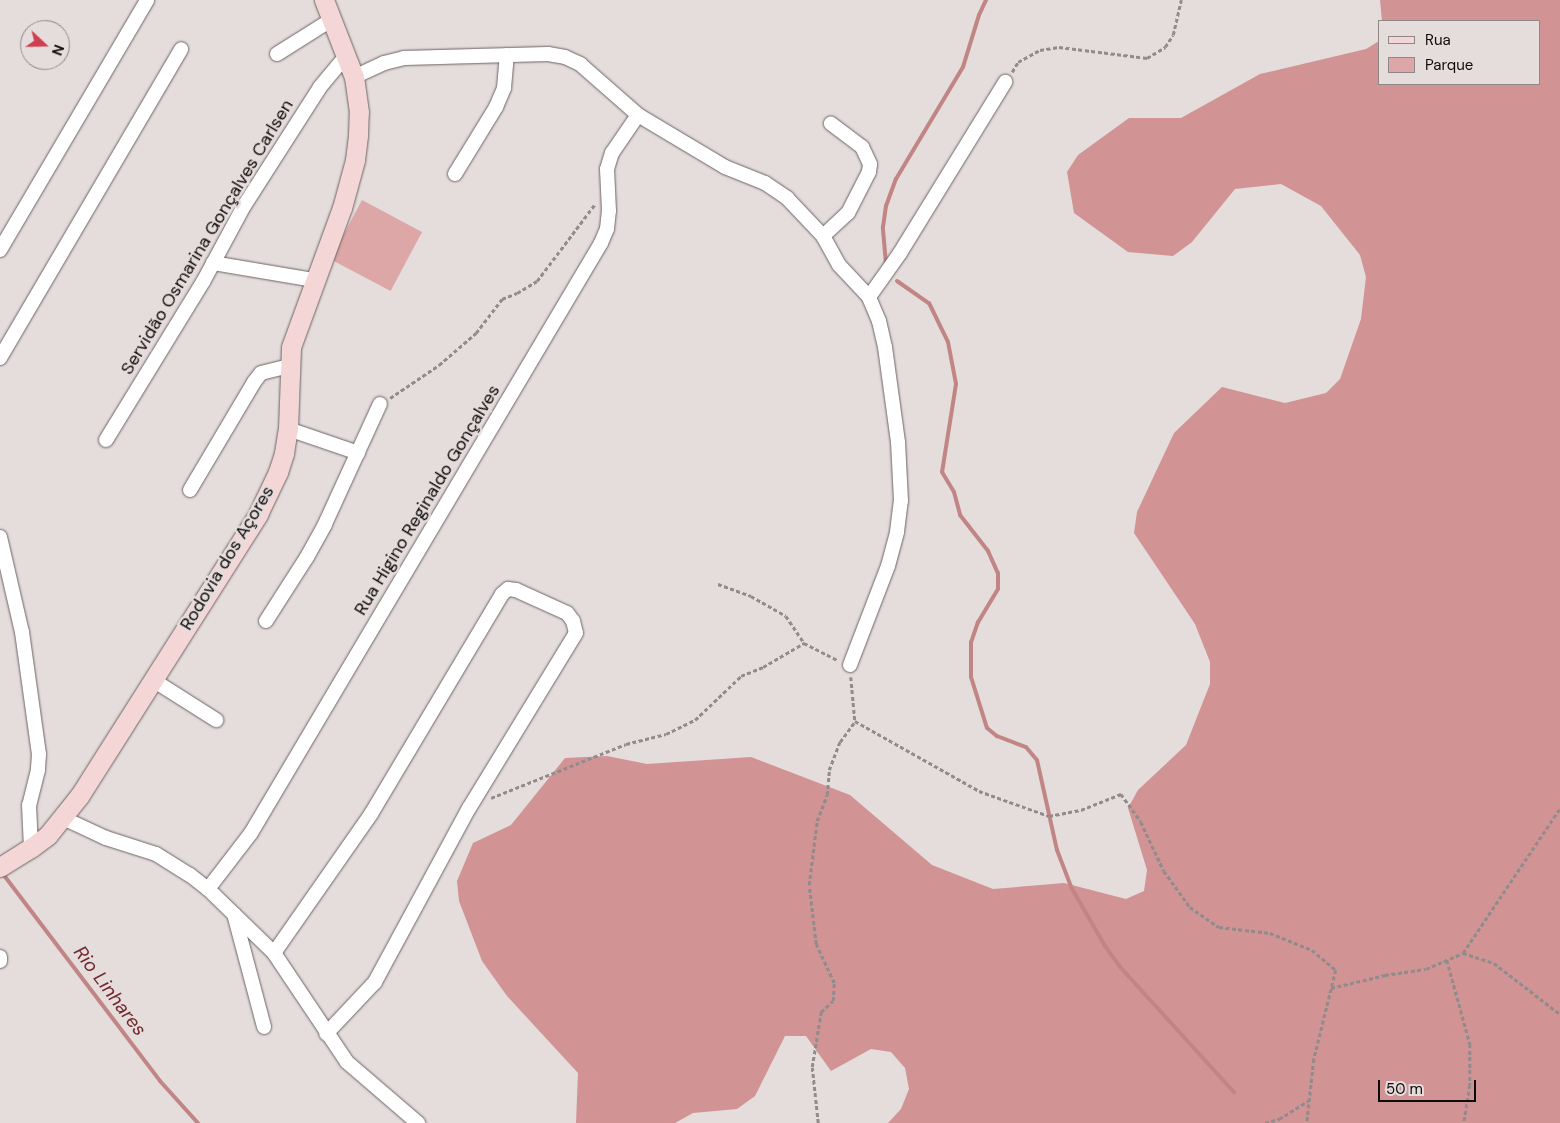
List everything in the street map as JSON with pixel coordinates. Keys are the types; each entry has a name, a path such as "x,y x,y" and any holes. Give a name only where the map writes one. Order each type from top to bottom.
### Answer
{"street":[{"path":"0,250 147,0"},
{"name":"Rodovia dos Açores","path":"0,866 31,848 63,818 262,507 278,472 284,453 288,429 289,366 296,329 342,208 355,160 359,112 354,77 324,0"},
{"path":"277,54 331,20"},
{"path":"0,358 181,49"},
{"path":"354,77 384,63 404,58 548,54 565,57 580,64 638,115 724,167 765,183 787,198 808,217 823,236 840,265 869,297 879,321 885,347 898,442 901,501 897,532 888,566 850,665"},
{"path":"455,174 496,107 504,88 507,55"},
{"name":"Servidão Osmarina Gonçalves Carlsen","path":"106,440 213,263 244,206 315,94 346,56"},
{"path":"869,297 900,252 1005,82"},
{"name":"Rua Higino Reginaldo Gonçalves","path":"208,889 252,833 601,243 607,229 609,211 607,169 612,153 638,115"},
{"path":"823,236 848,213 869,172 870,164 862,147 831,124"},
{"path":"213,263 314,280"},
{"path":"190,490 261,373 289,366"},
{"path":"266,621 307,558 380,404"},
{"path":"288,429 358,453"},
{"path":"0,537 25,650 39,754 38,770 29,805 31,848"},
{"path":"274,953 371,814 502,594 508,589 516,590 567,613 573,622 576,634 469,808 375,982 326,1034"},
{"path":"153,680 216,720"},
{"path":"63,818 106,838 156,854 190,875 208,889 274,953 326,1034 356,1072 418,1123"},
{"path":"234,913 264,1027"}],"path":[{"path":"1005,82 1018,62 1040,50 1059,48 1147,58 1166,47 1174,34 1181,0"},
{"path":"380,404 439,365 476,333 502,299 517,293 537,280 608,188"},
{"path":"718,584 751,596 786,616 804,643 823,655 850,665 855,721 840,742 830,770 827,794 817,821 810,867 809,885 816,944 834,983 833,1000 821,1012 812,1067 818,1123"},
{"path":"469,808 626,744 666,734 695,720 741,676 763,667 804,643"},
{"path":"855,721 979,791 1050,816 1081,810 1121,794 1141,822 1164,871 1190,907 1219,927 1270,933 1312,950 1336,970 1314,1059 1307,1123"},
{"path":"1331,988 1353,982 1426,969 1463,953 1560,808"},
{"path":"1463,953 1494,963 1560,1014"},
{"path":"1448,960 1470,1044 1470,1085 1464,1123"},
{"path":"1265,1123 1279,1119 1308,1101"}],"green space":[{"path":"362,200 422,232 391,291 331,259"}],"shaded area":[{"path":"1380,0 1560,0 1560,1123 888,1123 901,1109 909,1089 905,1068 891,1052 871,1049 831,1071 806,1036 785,1036 755,1096 737,1109 693,1113 675,1123 576,1123 578,1073 507,996 482,961 459,901 457,881 473,843 511,825 565,758 607,756 647,764 751,757 850,795 932,865 993,889 1064,883 1126,899 1144,891 1147,870 1128,808 1138,790 1186,745 1210,684 1210,662 1195,624 1134,533 1137,512 1174,433 1222,387 1285,403 1326,393 1340,379 1361,319 1366,277 1360,255 1321,206 1281,184 1235,189 1192,242 1173,256 1128,252 1074,213 1067,172 1078,155 1129,118 1181,118 1260,74 1366,49 1378,42 1378,85 1540,85 1540,20 1382,20"}],"waterway":[{"path":"886,264 883,227 886,206 896,179 963,67 979,15 986,0"},
{"path":"897,281 929,303 948,342 956,384 942,472 954,492 960,515 988,551 998,573 998,589 978,622 971,642 971,677 987,728 997,736 1026,747 1037,760 1057,850 1071,887 1105,946 1121,968 1234,1092"},
{"name":"Rio Linhares","path":"3,874 160,1081 198,1123"}]}
